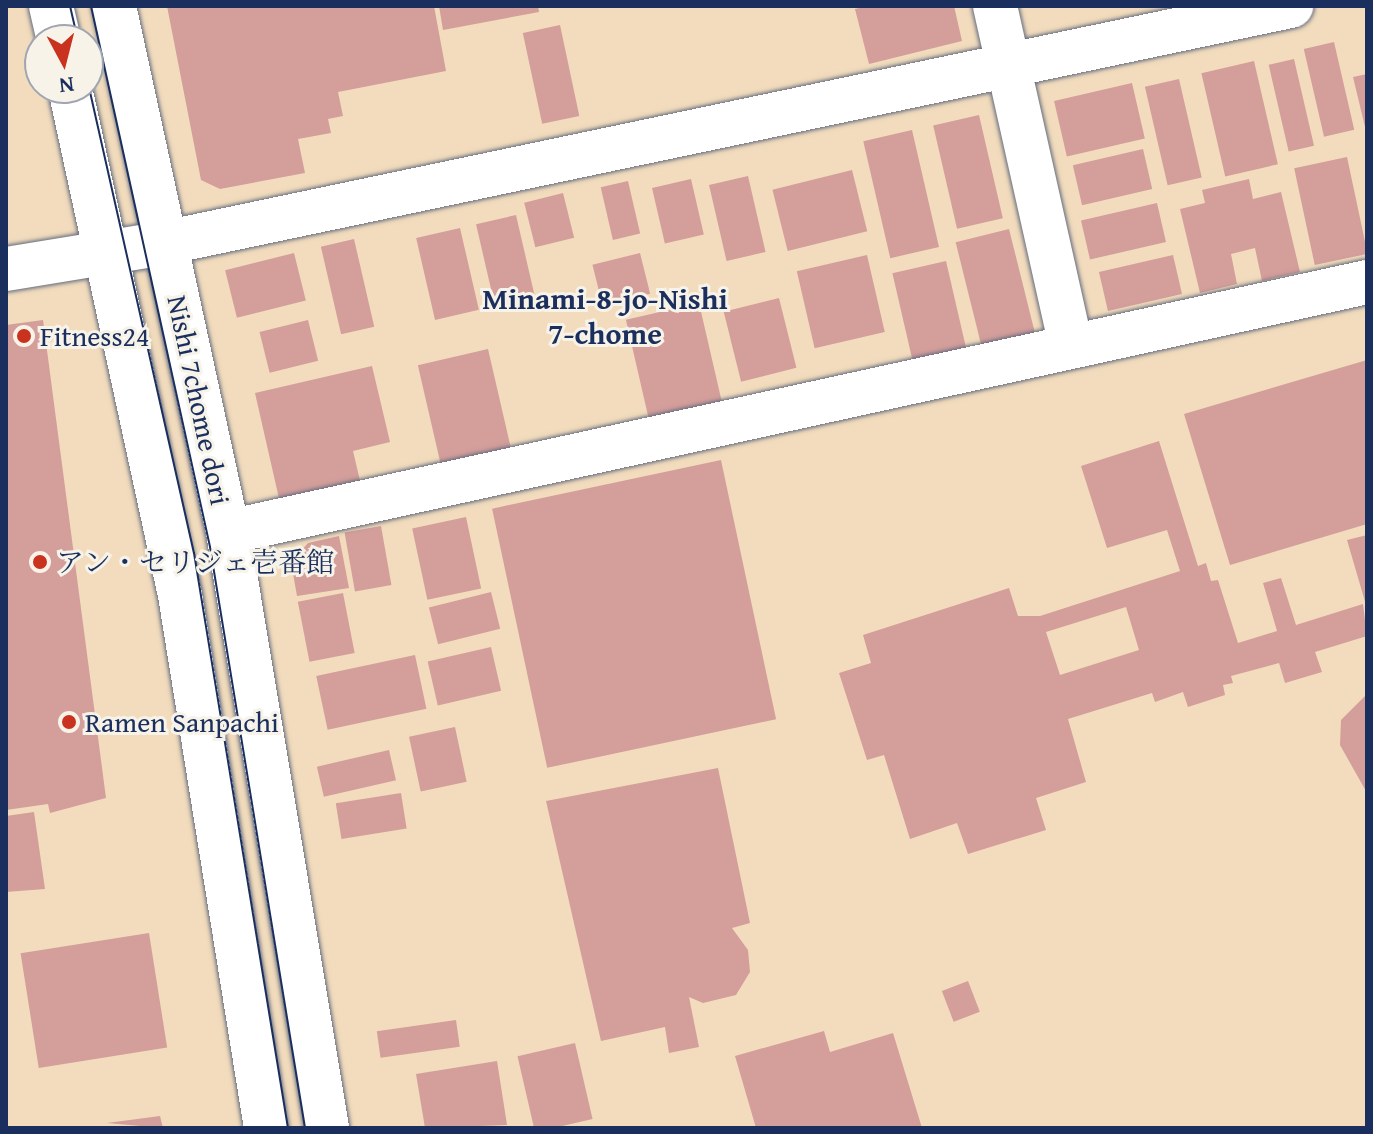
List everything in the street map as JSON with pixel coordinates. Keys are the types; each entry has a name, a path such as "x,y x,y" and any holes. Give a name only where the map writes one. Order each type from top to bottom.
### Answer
{"street":[{"name":"Nishi 7chome dori","path":"114,6 228,532 327,1128"},
{"path":"995,6 1071,347"},
{"path":"6,269 164,243 1291,6"},
{"path":"74,104 180,595 266,1128"},
{"path":"228,532 1367,282"}],"building":[{"path":"167,6 434,6 446,71 338,92 343,116 328,119 331,133 298,139 305,173 220,189 201,180"},
{"path":"439,6 538,6 539,12 443,30"},
{"path":"869,6 954,6 962,41 869,64 855,9"},
{"path":"560,25 579,116 542,124 523,33"},
{"path":"1334,42 1354,130 1324,137 1304,49"},
{"path":"1294,59 1314,146 1289,152 1269,65"},
{"path":"1254,61 1278,164 1225,176 1201,73"},
{"path":"1367,74 1367,131 1366,131 1353,77"},
{"path":"1179,79 1202,177 1168,185 1145,87"},
{"path":"1132,83 1145,139 1067,157 1054,101"},
{"path":"979,115 1003,218 957,229 933,126"},
{"path":"912,130 939,247 890,258 863,141"},
{"path":"1143,149 1152,189 1082,205 1073,165"},
{"path":"1347,157 1367,254 1315,265 1294,168"},
{"path":"852,170 867,231 788,251 772,190"},
{"path":"748,176 766,252 727,261 709,185"},
{"path":"691,179 704,235 665,244 652,188"},
{"path":"1249,179 1253,199 1281,192 1300,272 1262,281 1255,248 1231,254 1237,284 1200,293 1180,209 1205,203 1202,190"},
{"path":"628,181 640,234 613,240 601,187"},
{"path":"563,193 574,238 535,247 524,203"},
{"path":"1157,203 1166,242 1090,260 1081,221"},
{"path":"516,215 536,300 496,309 476,224"},
{"path":"460,228 479,310 435,320 416,238"},
{"path":"1009,229 1035,333 982,346 956,242"},
{"path":"354,239 374,327 341,334 321,247"},
{"path":"294,253 306,301 237,318 225,270"},
{"path":"640,253 650,294 603,306 592,265"},
{"path":"867,255 885,332 815,348 797,271"},
{"path":"1173,255 1182,294 1108,311 1099,272"},
{"path":"946,261 966,348 912,360 892,273"},
{"path":"779,298 796,368 741,382 724,312"},
{"path":"699,303 722,404 649,421 626,320"},
{"name":"アン・セリジェ壱番館","path":"43,320 106,798 50,813 48,804 6,810 6,325"},
{"path":"308,320 318,361 270,373 259,332"},
{"path":"488,349 512,452 442,468 418,365"},
{"path":"1367,360 1367,524 1230,565 1184,414"},
{"path":"372,366 390,442 353,451 361,485 280,503 255,393"},
{"path":"1159,441 1198,566 1206,563 1211,581 1218,580 1238,643 1277,631 1263,583 1281,578 1296,625 1363,604 1367,636 1315,652 1322,672 1285,683 1279,663 1231,676 1233,683 1223,685 1225,695 1188,707 1183,692 1155,702 1152,693 1068,719 1086,782 1036,798 1046,830 968,854 957,823 910,839 884,755 867,760 839,673 871,663 863,635 1009,588 1018,616 1040,616 1180,571 1167,530 1107,548 1081,466","holes":["1126,607 1139,650 1060,675 1046,632"]},
{"path":"721,460 776,719 547,768 492,509"},
{"path":"466,517 481,588 427,600 412,528"},
{"path":"381,526 391,585 355,592 345,532"},
{"path":"1367,535 1367,605 1366,605 1347,540"},
{"path":"339,536 349,588 297,596 291,562 308,543"},
{"path":"491,592 500,629 438,644 429,607"},
{"path":"343,593 355,653 309,662 298,602"},
{"path":"491,647 501,691 438,705 428,662"},
{"path":"415,655 426,709 328,730 316,676"},
{"path":"1367,694 1367,793 1340,745 1341,720"},
{"path":"455,727 467,782 421,792 409,737"},
{"path":"389,750 396,780 324,797 317,767"},
{"path":"718,768 750,923 732,928 748,950 750,972 736,995 703,1003 689,997 699,1047 669,1053 665,1027 601,1041 546,801"},
{"path":"401,793 407,829 341,839 336,803"},
{"path":"34,812 45,889 6,892 6,816"},
{"path":"149,933 167,1048 39,1068 21,953"},
{"path":"968,981 980,1012 954,1022 942,991"},
{"path":"456,1020 460,1047 381,1058 377,1031"},
{"path":"824,1031 830,1052 893,1033 922,1128 756,1128 735,1056"},
{"path":"575,1043 593,1119 554,1128 534,1128 518,1056"},
{"path":"497,1061 507,1125 425,1128 416,1074"},
{"path":"160,1116 163,1128 107,1123"}],"tram line":[{"path":"70,6 74,24"},
{"path":"91,6 210,547 305,1128"},
{"path":"93,104 194,553 288,1128"}],"place":[{"name":"Fitness24","path":"24,336"},
{"name":"アン・セリジェ壱番館","path":"40,562"},
{"name":"Ramen Sanpachi","path":"69,722"}],"district":[{"name":"Minami-8-jo-Nishi 7-chome","path":"605,315"}]}
